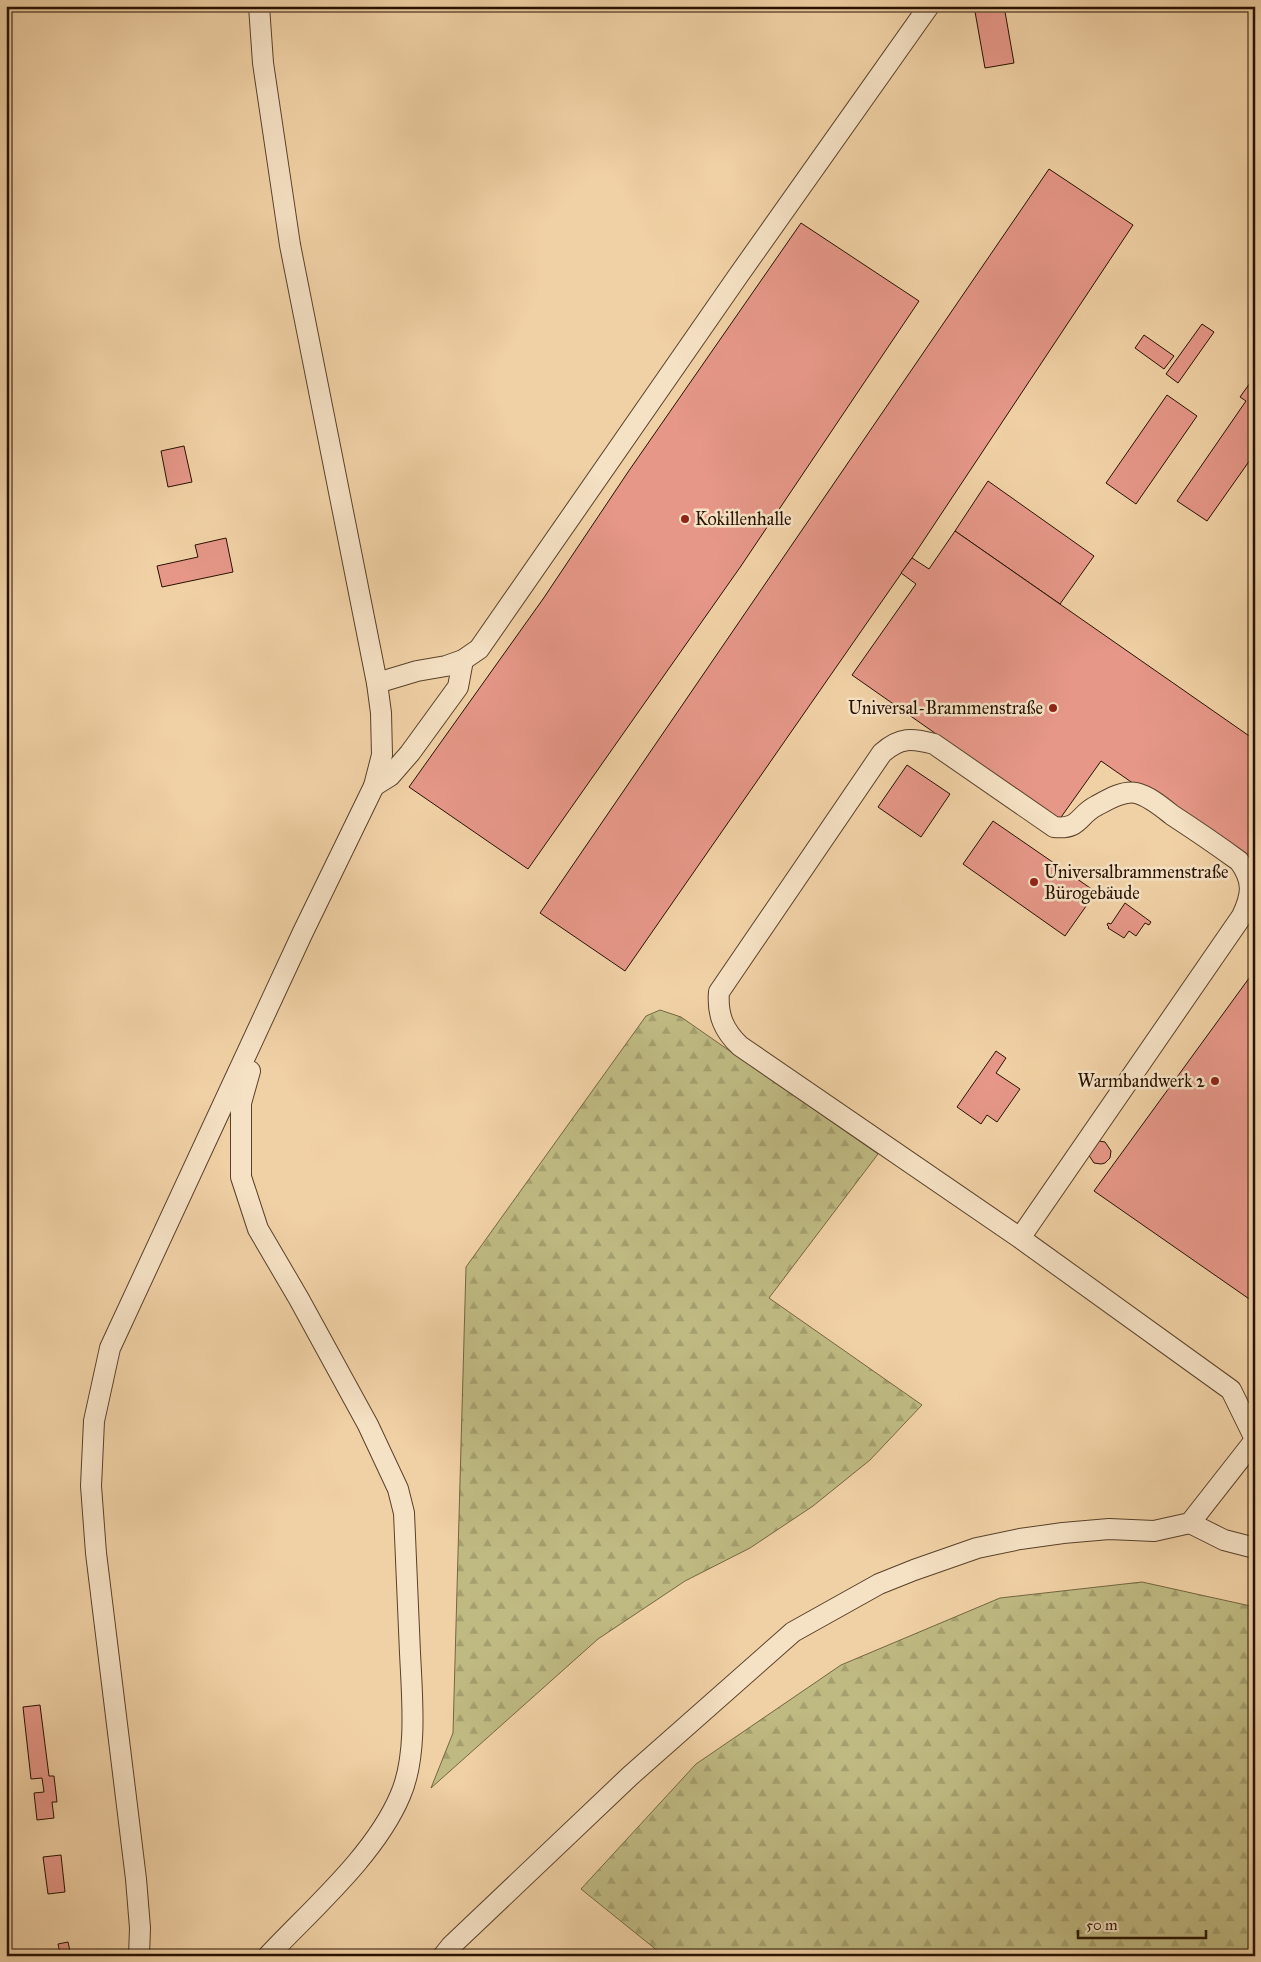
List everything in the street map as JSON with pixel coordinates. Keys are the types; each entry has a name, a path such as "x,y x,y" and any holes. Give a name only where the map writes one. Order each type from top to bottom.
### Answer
{"lane":[{"path":"139,1956 140,1928 136,1878 96,1553 91,1486 94,1421 110,1348 266,1012 374,786 382,755 381,713 377,683 290,245 263,63 259,6"},
{"path":"377,683 463,660 479,649 929,6"},
{"path":"374,786 390,776 410,753 458,687 463,660"},
{"path":"1020,1238 1242,916 1250,900 1247,872 1239,861 1163,808 1134,792 1117,796 1092,808 1080,820 1066,828 1054,827 934,744 918,740 905,740 892,744 882,753 719,992 720,1018 729,1036 740,1046 1020,1238 1231,1390 1255,1439 1190,1523"},
{"path":"266,1012 241,1103 241,1177 258,1229 299,1299 363,1417 398,1489 404,1513 413,1727 407,1772 401,1795 383,1829 361,1858 268,1956"},
{"path":"443,1956 450,1946 630,1776 793,1632 879,1584 977,1548 1063,1533 1109,1529 1154,1531 1190,1523 1224,1540 1255,1548"}],"green space":[{"path":"660,1010 681,1017 878,1154 769,1298 922,1405 870,1460 813,1506 750,1548 685,1581 598,1639 431,1788 453,1733 466,1267 646,1016"},
{"path":"1142,1582 1255,1607 1255,1956 664,1956 581,1889 696,1764 841,1665 1000,1598"}],"building":[{"path":"974,6 1004,6 1014,63 985,68"},
{"path":"1049,169 1133,225 912,558 625,971 540,913"},
{"name":"Kokillenhalle","path":"801,223 919,301 741,566 528,869 409,787 543,599 628,472"},
{"path":"1202,324 1214,332 1178,383 1166,374"},
{"path":"1144,335 1174,356 1164,369 1135,348"},
{"path":"1255,376 1255,453 1207,521 1177,501 1246,401 1240,397"},
{"path":"1167,395 1197,416 1136,504 1106,483"},
{"path":"184,446 192,482 168,487 161,451"},
{"path":"988,481 1094,556 1060,604 955,531"},
{"name":"Universal-Brammenstraße","path":"955,531 1255,740 1255,868 1101,761 1059,820 852,675 916,584 901,573 912,558 929,569"},
{"path":"226,538 233,572 162,587 157,566 198,557 195,545"},
{"path":"907,765 950,794 921,837 878,807"},
{"name":"Universalbrammenstraße Bürogebäude","path":"993,821 1096,892 1065,936 963,864"},
{"path":"1125,903 1151,922 1149,925 1145,923 1136,936 1129,931 1124,938 1108,928 1107,925 1108,923 1111,924"},
{"name":"Warmbandwerk 2","path":"1255,970 1255,1303 1094,1191"},
{"path":"996,1051 1006,1058 996,1073 1020,1089 997,1122 987,1115 981,1124 957,1107"},
{"path":"1099,1141 1105,1142 1111,1151 1110,1158 1101,1164 1094,1163 1088,1154"},
{"path":"40,1705 49,1776 54,1776 57,1802 52,1802 54,1818 37,1820 34,1793 44,1792 42,1778 31,1779 23,1707"},
{"path":"61,1855 65,1892 48,1894 43,1857"},
{"path":"68,1942 70,1951 60,1954 58,1944"}],"place":[{"name":"Kokillenhalle","path":"685,519"},
{"name":"Universal-Brammenstraße","path":"1053,708"},
{"name":"Universalbrammenstraße Bürogebäude","path":"1034,882"},
{"name":"Warmbandwerk 2","path":"1215,1081"}]}
